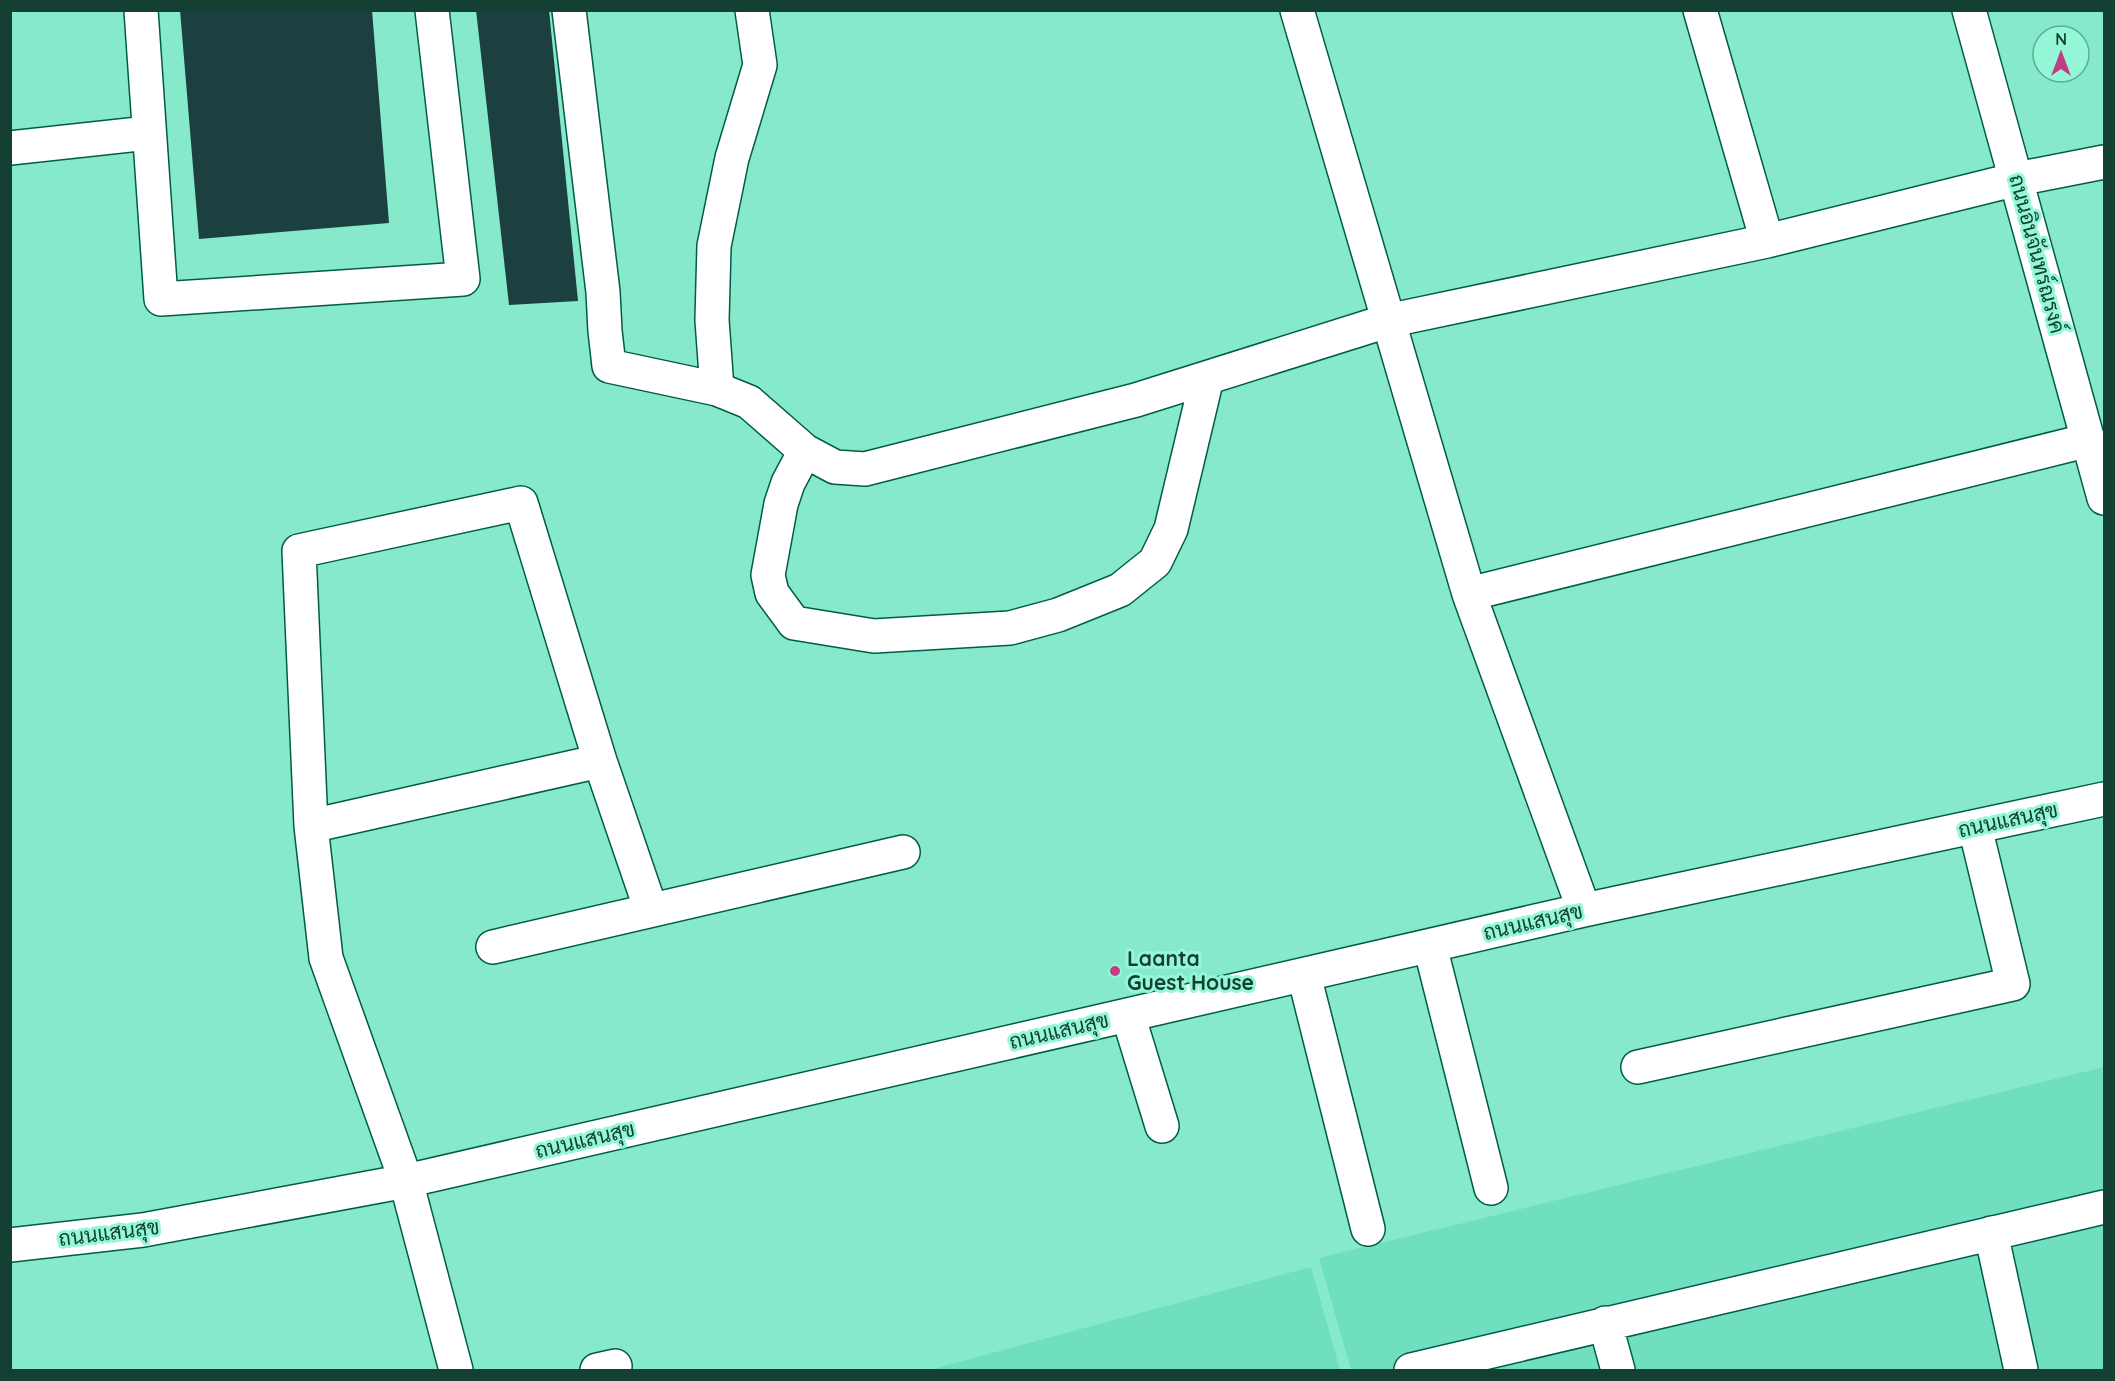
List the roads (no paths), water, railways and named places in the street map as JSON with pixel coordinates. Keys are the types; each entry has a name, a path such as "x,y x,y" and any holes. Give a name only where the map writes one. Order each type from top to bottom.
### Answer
{"street":[{"path":"141,10 161,299 463,279 432,10"},
{"path":"569,10 603,292 609,366 717,390 749,402 805,451 835,467 865,469 1136,400 1388,321 1767,241 2017,179 2104,162"},
{"path":"717,390 712,320 714,246 732,158 760,65 752,10"},
{"path":"1297,10 1469,594 1584,910"},
{"path":"1700,10 1767,241"},
{"name":"ถนนอินจันทร์ณรงค์","path":"1970,10 2104,498"},
{"path":"10,148 148,133"},
{"path":"805,451 788,483 768,575 772,592 794,623 874,636 1010,628 1058,615 1120,590 1155,562 1171,529 1207,378"},
{"path":"1469,594 2089,440"},
{"path":"456,1371 406,1181 326,958 311,826 299,552 521,503 600,761 651,910"},
{"path":"311,826 600,761"},
{"name":"ถนนแสนสุข","path":"10,1245 143,1230 406,1181 1584,910 2104,799"},
{"path":"1638,1066 2013,984 1975,827"},
{"path":"493,947 903,852"},
{"path":"1430,946 1491,1188"},
{"path":"1304,975 1368,1228"},
{"path":"1128,1015 1162,1126"},
{"path":"1411,1371 1605,1323 2104,1207"},
{"path":"1991,1233 2021,1371"},
{"path":"1605,1323 1618,1371"}],"place":[{"name":"Laanta Guest House","path":"1115,971"}]}
